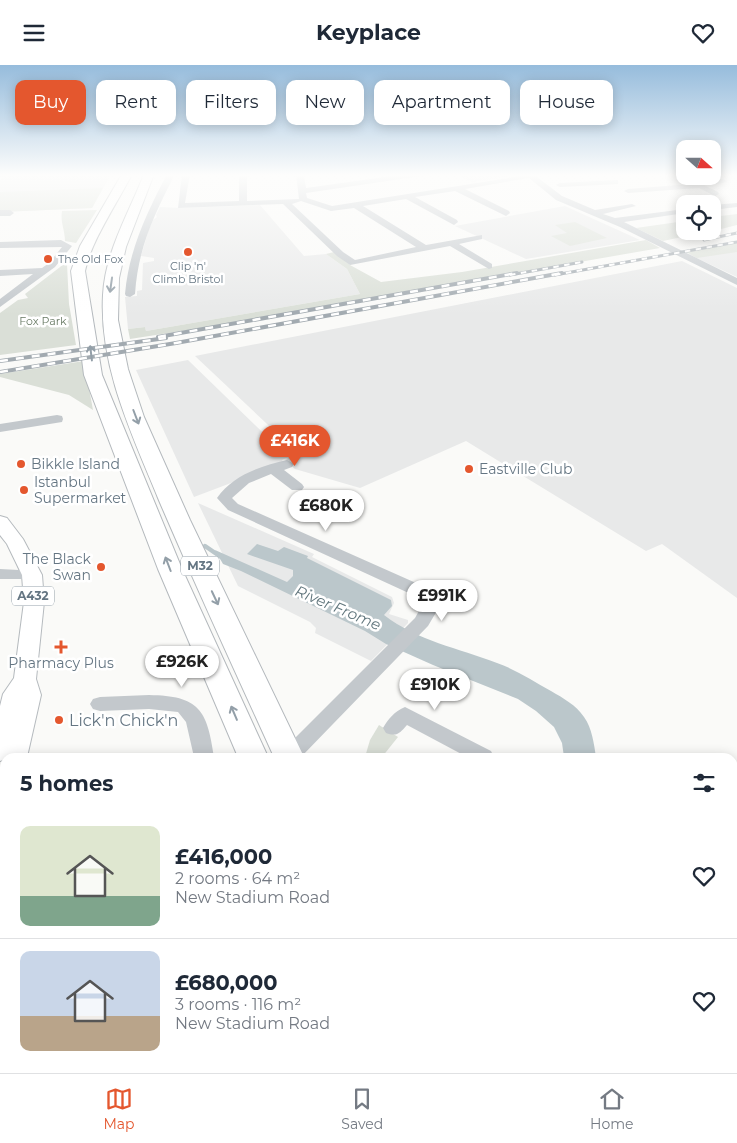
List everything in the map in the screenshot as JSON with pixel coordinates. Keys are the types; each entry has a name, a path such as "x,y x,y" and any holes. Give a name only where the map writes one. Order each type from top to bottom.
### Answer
{"highway":[{"name":"M32","path":"102,221 80,261 78,271 93,375 170,569 251,753"},
{"path":"111,231 116,221"},
{"name":"M32","path":"130,221 114,261 110,293 110,315 118,371 178,520 289,753"},
{"name":"M32","path":"88,331 93,294"}],"main road":[{"name":"A432","path":"0,522 16,543 32,575 34,602 25,679 15,694 9,753"}],"street":[{"path":"130,294 133,261 141,233 147,221"},
{"path":"306,221 340,254 353,263 479,237"},
{"path":"381,221 424,248"},
{"path":"614,221 737,282"},
{"path":"452,243 489,266"},
{"path":"0,245 64,244 67,246 59,258 0,304"},
{"path":"133,261 148,260"},
{"path":"0,273 43,271"},
{"path":"0,428 57,419"},
{"path":"295,753 418,626 428,614 429,609 427,600 418,591 233,507 224,498 229,489 242,480 281,467 297,487"},
{"path":"0,574 32,575"},
{"path":"100,704 166,703 186,706 192,713 203,753"},
{"path":"393,729 405,715 476,753"}],"shaded area":[{"path":"153,221 274,221 304,256 326,254 347,269 360,294 146,331 145,327 128,329 125,297 137,296 137,291 142,290 143,263 154,261 154,258 141,256"},
{"path":"482,221 598,221 640,240 526,259 455,226"},
{"path":"737,246 737,277 688,254 704,251"},
{"path":"682,261 737,288 737,598 662,544 646,551 466,441 360,488 295,469 285,460 293,456 279,443 284,440 195,356"},
{"path":"188,360 288,457 282,460 284,463 194,497 136,370"},
{"path":"198,503 314,554 312,557 392,597 394,603 389,614 408,620 408,623 371,661 315,633 316,628 310,622 238,586"}],"green space":[{"path":"62,221 90,221 76,243 65,241"},
{"path":"721,221 737,221 737,225 721,229"},
{"path":"575,222 607,238 570,246 551,236 567,233 555,225"},
{"path":"676,222 676,238 663,241 636,228"},
{"path":"646,240 660,248 130,339 128,329 145,327 146,331 360,294 347,269 326,254 334,252 350,265 381,282 462,272"},
{"path":"737,243 737,252 697,258 686,252"},
{"name":"Fox Park","path":"64,264 67,264 69,304 76,345 0,355 0,313 18,300 28,298 25,294"},
{"path":"84,361 93,410 69,395 0,377 0,374"},
{"path":"379,725 398,737 385,753 366,753 370,740"}],"water":[{"path":"257,544 278,551 284,547 308,556 307,558 391,600 392,606 384,615 397,624 424,638 504,666 525,676 565,699 581,713 589,726 595,753 563,753 562,743 554,727 536,711 518,699 386,644 365,631 223,564 215,550 287,582 293,576 293,570 247,554"}],"waterway":[{"name":"River Frome","path":"205,546 221,557"}],"railway":[{"path":"721,236 737,233"},
{"path":"555,275 737,242"},
{"path":"510,275 582,262"},
{"path":"158,337 517,273"},
{"path":"0,372 176,343 562,273"},
{"path":"0,361 166,338"}],"place":[{"name":"Clip 'n' Climb Bristol","path":"188,252"},
{"name":"The Old Fox","path":"48,259"},
{"name":"Bikkle Island","path":"21,464"},
{"name":"Eastville Club","path":"469,469"},
{"name":"Istanbul Supermarket","path":"24,490"},
{"name":"The Black Swan","path":"101,567"},
{"name":"Pharmacy Plus","path":"61,647"},
{"name":"Lick'n Chick'n","path":"59,720"}]}
